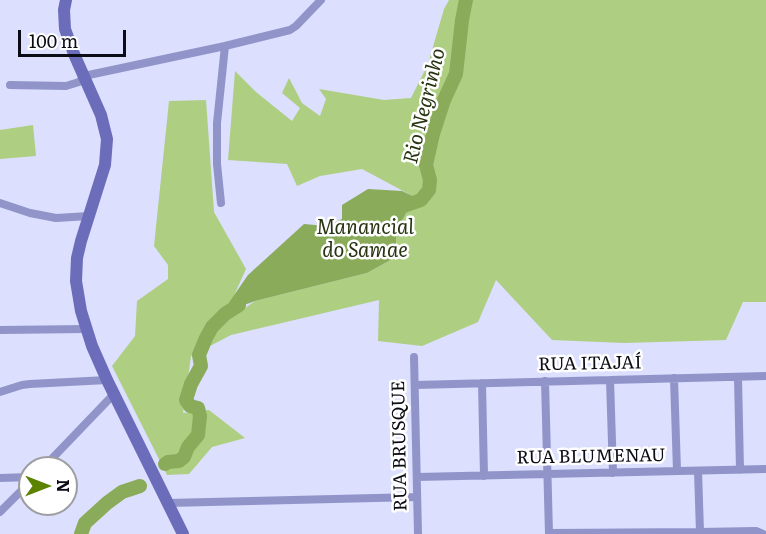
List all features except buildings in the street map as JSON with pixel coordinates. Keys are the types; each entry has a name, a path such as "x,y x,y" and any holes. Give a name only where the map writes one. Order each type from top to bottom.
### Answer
{"main road":[{"path":"66,0 64,20 66,29 101,115 107,139 105,165 81,241 76,274 78,294 86,329 107,380 183,534"}],"street":[{"path":"10,85 66,86 79,82 84,76 290,30 321,0"},
{"path":"222,203 217,164 217,123 225,46"},
{"path":"0,202 30,213 56,218 89,216"},
{"path":"0,330 86,329"},
{"name":"RUA BRUSQUE","path":"414,357 418,534"},
{"name":"RUA ITAJAÍ","path":"415,385 766,376"},
{"path":"738,377 740,470"},
{"path":"674,378 677,471"},
{"path":"0,392 30,384 107,380"},
{"path":"610,380 613,473"},
{"path":"545,381 549,534 756,531 763,534"},
{"path":"482,383 484,476"},
{"path":"55,456 114,394"},
{"name":"RUA BLUMENAU","path":"417,477 766,469"},
{"path":"698,471 700,532"},
{"path":"0,478 18,477"},
{"path":"0,512 18,494"},
{"path":"168,503 417,497"}],"shaded area":[{"path":"449,0 766,0 766,302 743,302 726,340 624,343 552,340 496,280 478,322 422,346 378,341 379,300 231,335 191,356 183,413 209,410 245,438 212,447 189,474 167,475 112,366 135,336 137,301 168,279 168,265 154,246 169,101 206,100 214,212 246,269 220,326 255,301 367,273 396,257 396,233 406,213 420,200 362,169 320,176 297,186 287,164 228,160 235,71 256,92 292,121 300,108 282,93 289,78 302,103 320,116 326,99 319,89 384,100 411,98 428,64 444,9"},
{"path":"33,125 36,156 0,159 0,130"}],"water":[{"name":"Manancial do Samae","path":"368,189 402,191 421,200 406,213 396,233 396,257 367,273 255,301 225,315 230,301 248,275 304,224 326,226 342,219 342,205"}],"waterway":[{"name":"Rio Negrinho","path":"404,206 421,200 429,190 430,180 426,165 444,100 456,74 466,0"},
{"name":"Rio Negrinho","path":"165,464 179,461 184,457 188,447 198,435 200,416 198,408 190,406 186,400 191,384 201,366 199,355 212,327 225,314 239,305"},
{"name":"Rio Negrinho","path":"81,534 85,523 107,503 122,492 140,486"}]}
